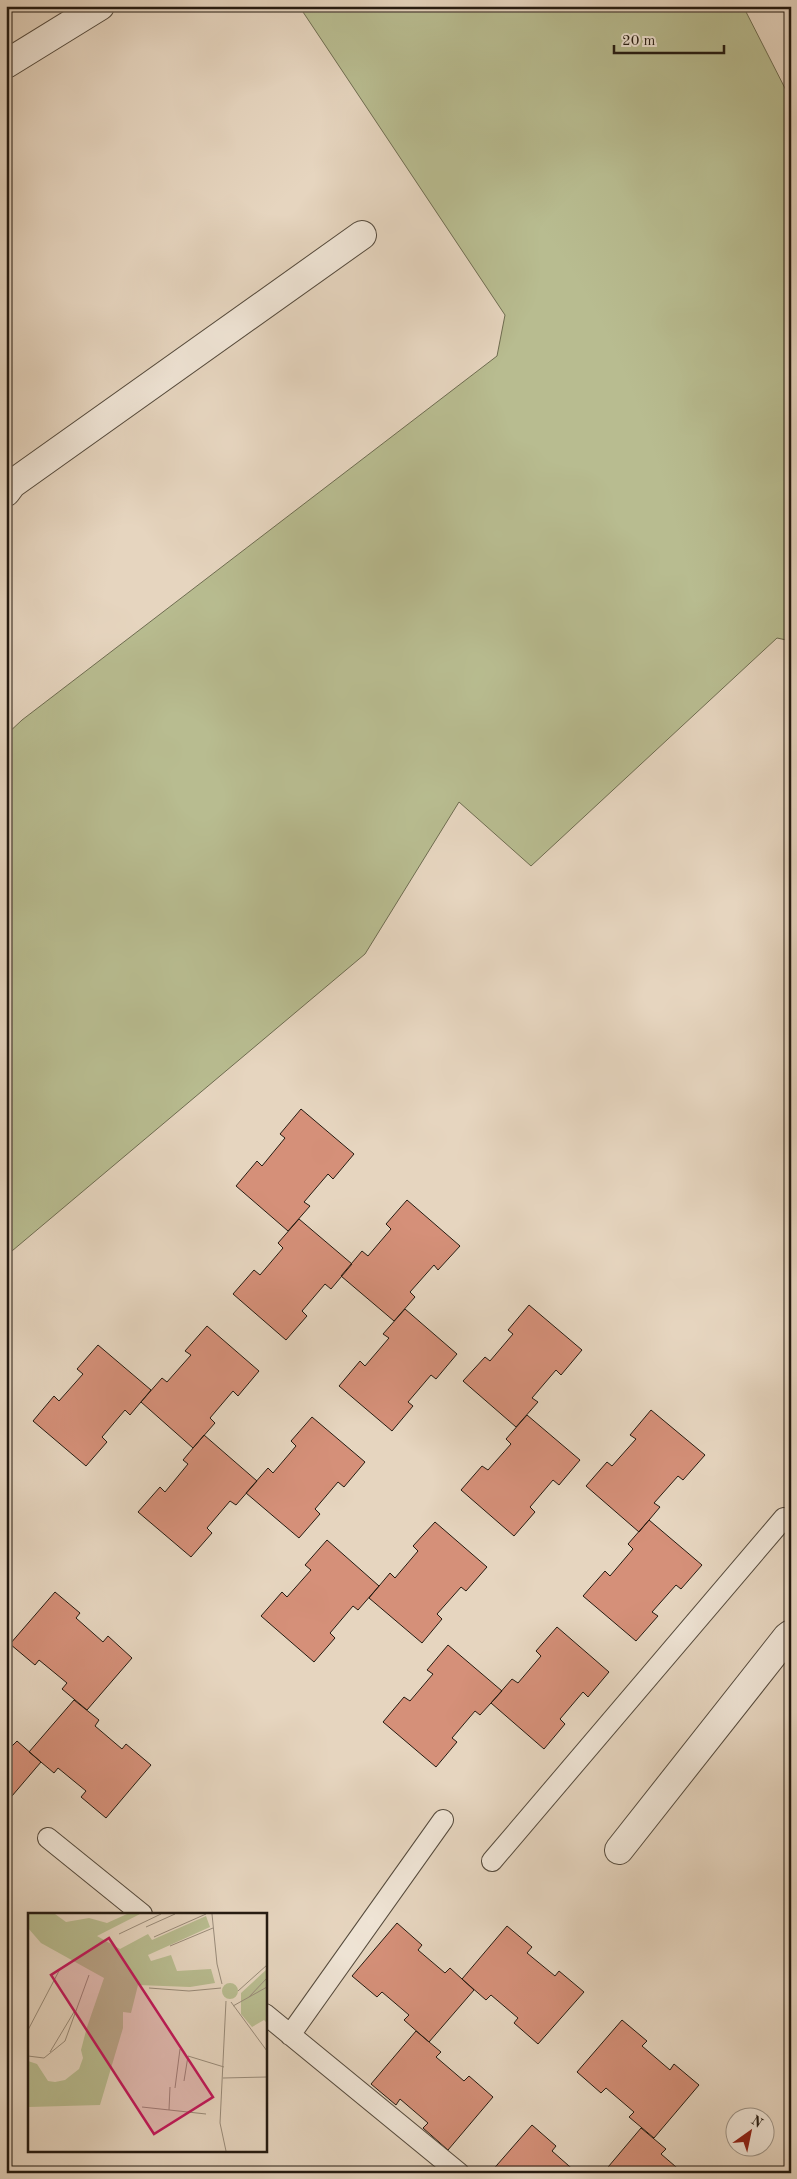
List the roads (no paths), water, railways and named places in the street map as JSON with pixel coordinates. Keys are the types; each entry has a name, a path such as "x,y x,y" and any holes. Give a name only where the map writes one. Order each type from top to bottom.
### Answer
{"street":[{"path":"6,64 100,6"},
{"path":"8,487 362,235"},
{"path":"619,1850 787,1636 791,1634"}],"lane":[{"path":"492,1861 784,1518"},
{"path":"290,2035 443,1820"},
{"path":"48,1838 141,1913"},
{"path":"266,2015 459,2173"}]}
